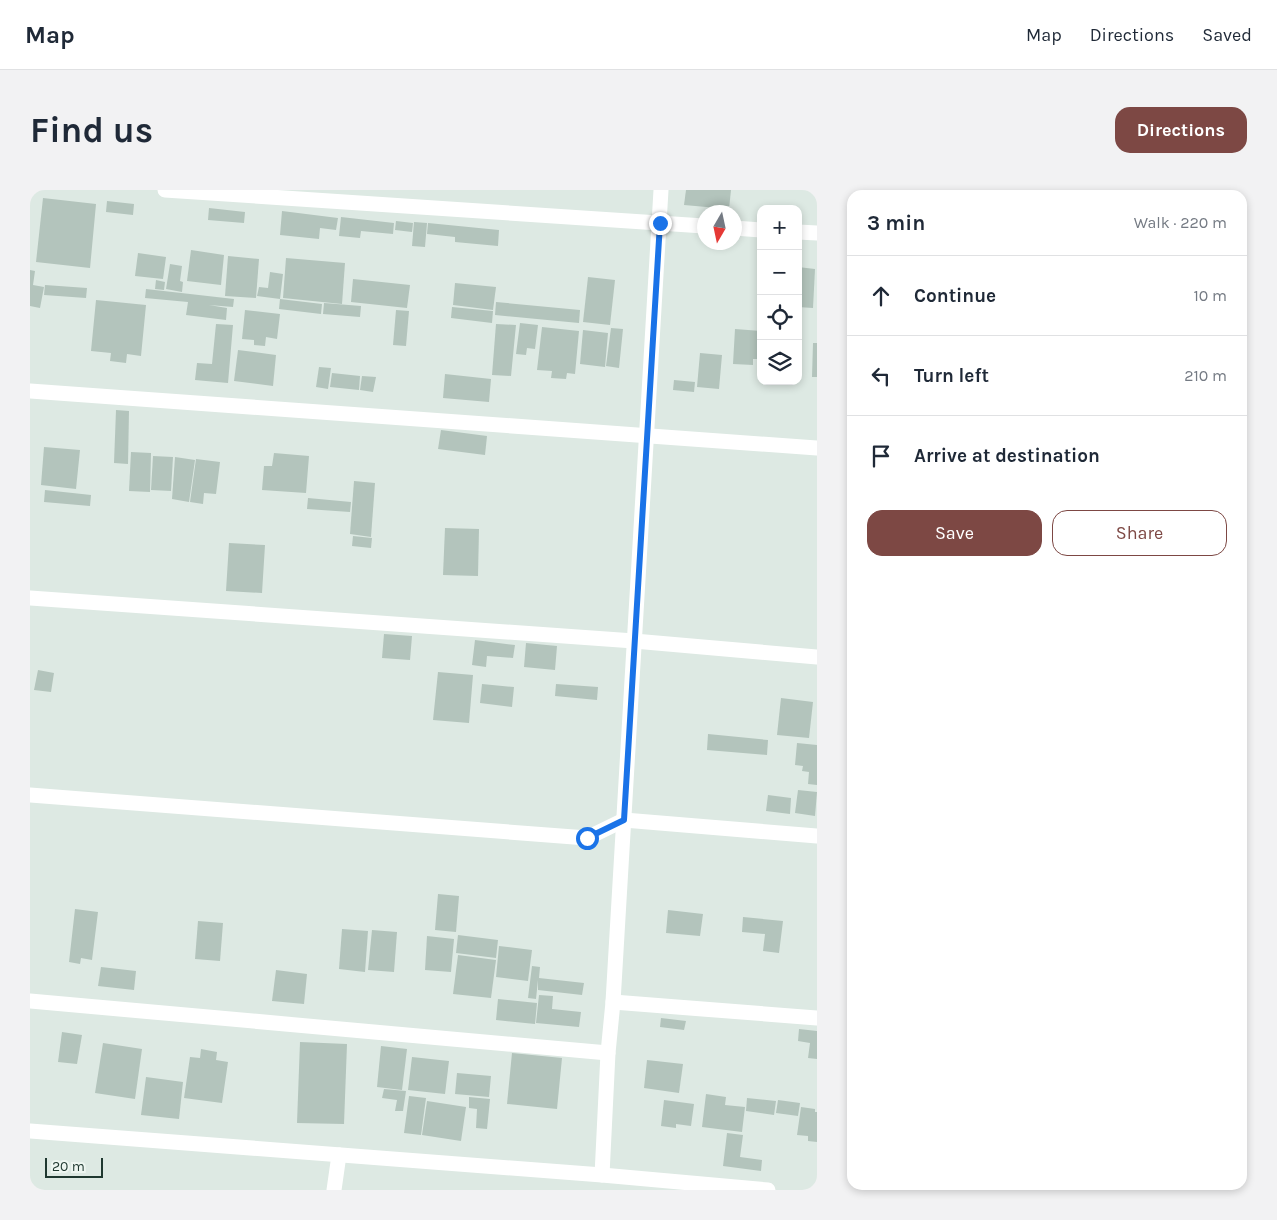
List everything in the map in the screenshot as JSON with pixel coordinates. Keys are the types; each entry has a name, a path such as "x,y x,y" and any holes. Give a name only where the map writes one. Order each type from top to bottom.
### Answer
{"street":[{"path":"165,190 697,226"},
{"path":"602,1175 662,190"},
{"path":"742,229 757,230"},
{"path":"802,232 817,233"},
{"path":"30,391 817,448"},
{"path":"30,598 634,641 817,657"},
{"path":"30,795 587,838 624,820 817,836"},
{"path":"30,1002 608,1052"},
{"path":"613,1002 817,1018"},
{"path":"30,1131 602,1175 768,1190"},
{"path":"334,1190 339,1155"}],"building":[{"path":"686,190 731,190 729,205 684,205"},
{"path":"43,198 96,204 90,268 36,262"},
{"path":"107,201 134,204 133,215 106,212"},
{"path":"209,208 245,212 244,223 208,220"},
{"path":"282,211 338,218 336,230 320,228 319,239 280,235"},
{"path":"341,217 394,223 393,234 361,231 360,238 339,236"},
{"path":"396,221 413,223 412,232 395,230"},
{"path":"414,222 427,223 425,247 412,246"},
{"path":"428,223 499,230 498,246 455,242 455,237 427,234"},
{"path":"191,250 224,255 221,285 187,281"},
{"path":"138,253 166,257 163,279 135,276"},
{"path":"228,256 259,259 256,298 225,296"},
{"path":"286,258 345,263 342,304 283,298"},
{"path":"170,264 182,266 180,281 183,282 182,292 166,289"},
{"path":"802,267 815,269 813,308 802,307"},
{"path":"30,270 35,271 33,285 44,287 40,308 30,306"},
{"path":"270,272 283,274 280,299 257,296 259,287 268,288"},
{"path":"588,277 615,280 610,325 583,322"},
{"path":"353,279 410,285 407,308 351,302"},
{"path":"156,280 165,282 164,290 155,289"},
{"path":"455,283 496,287 493,310 453,305"},
{"path":"45,285 87,288 86,298 44,295"},
{"path":"146,289 234,299 233,307 209,305 227,308 226,320 186,315 188,302 145,298"},
{"path":"280,299 322,304 321,314 279,309"},
{"path":"96,300 146,305 141,356 127,354 126,363 110,361 111,353 91,351"},
{"path":"496,302 580,310 579,323 495,315"},
{"path":"324,303 361,306 360,317 323,314"},
{"path":"452,307 493,311 492,323 451,318"},
{"path":"245,310 280,314 277,339 266,337 265,346 254,345 254,340 242,339"},
{"path":"396,310 409,311 406,346 393,345"},
{"path":"520,323 538,325 535,349 527,348 526,355 516,354"},
{"path":"216,324 233,325 228,383 195,380 197,363 212,364"},
{"path":"496,324 516,325 511,376 492,375"},
{"path":"542,327 579,331 575,374 567,373 566,379 551,378 552,371 537,370"},
{"path":"611,328 623,329 619,368 606,366"},
{"path":"735,329 757,331 757,359 753,359 753,365 733,364"},
{"path":"583,330 608,333 605,367 580,364"},
{"path":"813,343 817,343 817,377 812,377"},
{"path":"238,350 276,355 273,386 234,381"},
{"path":"700,353 722,355 719,389 697,387"},
{"path":"319,367 331,368 328,389 316,387"},
{"path":"332,373 360,376 359,390 330,387"},
{"path":"445,374 491,379 489,402 443,398"},
{"path":"362,376 376,377 373,392 360,390"},
{"path":"674,380 695,382 694,392 673,390"},
{"path":"116,410 129,411 128,464 114,463"},
{"path":"441,430 487,436 485,455 438,449"},
{"path":"44,447 80,450 76,489 41,485"},
{"path":"131,452 151,453 150,492 129,491"},
{"path":"274,453 309,456 306,493 262,490 264,466 272,466"},
{"path":"153,456 173,457 171,491 151,490"},
{"path":"175,457 195,460 189,502 172,499"},
{"path":"196,459 220,462 216,494 204,493 203,504 190,502"},
{"path":"354,481 375,483 371,537 350,534"},
{"path":"45,490 91,495 90,506 44,502"},
{"path":"308,498 351,502 350,512 307,509"},
{"path":"445,528 479,529 478,576 443,575"},
{"path":"353,536 372,538 371,548 352,546"},
{"path":"229,543 265,545 262,593 226,591"},
{"path":"384,634 412,636 410,660 382,658"},
{"path":"475,640 515,645 513,658 487,656 486,667 472,665"},
{"path":"526,643 557,646 555,670 524,667"},
{"path":"38,670 54,673 51,692 34,690"},
{"path":"438,672 473,675 469,723 433,720"},
{"path":"482,684 514,687 512,707 480,703"},
{"path":"556,684 598,687 597,700 555,696"},
{"path":"781,698 813,702 809,738 777,735"},
{"path":"708,734 768,740 767,755 707,750"},
{"path":"797,743 817,745 817,785 808,784 809,772 802,771 803,766 795,765"},
{"path":"798,790 817,792 815,816 795,813"},
{"path":"768,795 791,798 790,814 766,811"},
{"path":"438,894 459,896 456,932 435,930"},
{"path":"75,909 98,912 92,960 81,958 80,964 69,962"},
{"path":"668,910 703,914 700,936 666,933"},
{"path":"743,917 783,921 779,953 763,951 765,934 742,932"},
{"path":"198,921 223,923 220,961 195,959"},
{"path":"342,929 368,931 365,972 339,969"},
{"path":"372,930 397,932 394,972 368,970"},
{"path":"458,935 498,940 496,958 456,953"},
{"path":"427,936 454,939 451,972 425,970"},
{"path":"499,946 532,950 528,981 496,977"},
{"path":"458,955 496,960 491,998 453,994"},
{"path":"532,966 540,967 539,978 584,983 582,995 538,990 538,980 536,999 528,998"},
{"path":"101,967 136,971 134,990 98,986"},
{"path":"276,970 307,974 304,1004 272,1001"},
{"path":"539,995 553,996 552,1009 581,1012 579,1027 536,1023"},
{"path":"498,999 537,1003 535,1024 496,1020"},
{"path":"661,1018 686,1021 684,1030 660,1027"},
{"path":"799,1029 817,1031 817,1059 808,1058 810,1043 798,1041"},
{"path":"62,1032 82,1035 77,1064 58,1062"},
{"path":"300,1042 347,1044 344,1124 297,1123"},
{"path":"103,1043 142,1049 135,1099 95,1093"},
{"path":"381,1046 407,1049 402,1090 377,1087"},
{"path":"201,1049 217,1052 216,1060 228,1062 222,1103 184,1098 190,1057 200,1058"},
{"path":"512,1053 562,1058 557,1109 507,1104"},
{"path":"412,1057 449,1061 445,1094 408,1090"},
{"path":"647,1060 683,1064 679,1093 644,1088"},
{"path":"457,1073 491,1076 489,1097 455,1094"},
{"path":"146,1077 183,1082 179,1119 141,1115"},
{"path":"384,1089 406,1091 403,1111 395,1111 397,1100 382,1098"},
{"path":"706,1094 726,1097 725,1105 745,1107 742,1132 702,1127"},
{"path":"409,1096 426,1098 421,1135 404,1133"},
{"path":"469,1097 490,1099 487,1129 476,1128 477,1109 469,1108"},
{"path":"747,1098 776,1101 774,1115 746,1111"},
{"path":"664,1100 694,1104 691,1126 676,1124 676,1128 661,1126"},
{"path":"778,1100 800,1103 798,1116 776,1113"},
{"path":"427,1101 466,1107 461,1141 422,1135"},
{"path":"801,1107 815,1109 815,1112 817,1112 817,1142 808,1141 808,1136 797,1135"},
{"path":"727,1133 743,1135 740,1157 762,1160 761,1171 723,1166"}],"route":[{"path":"587,838 624,820 660,223"}]}
